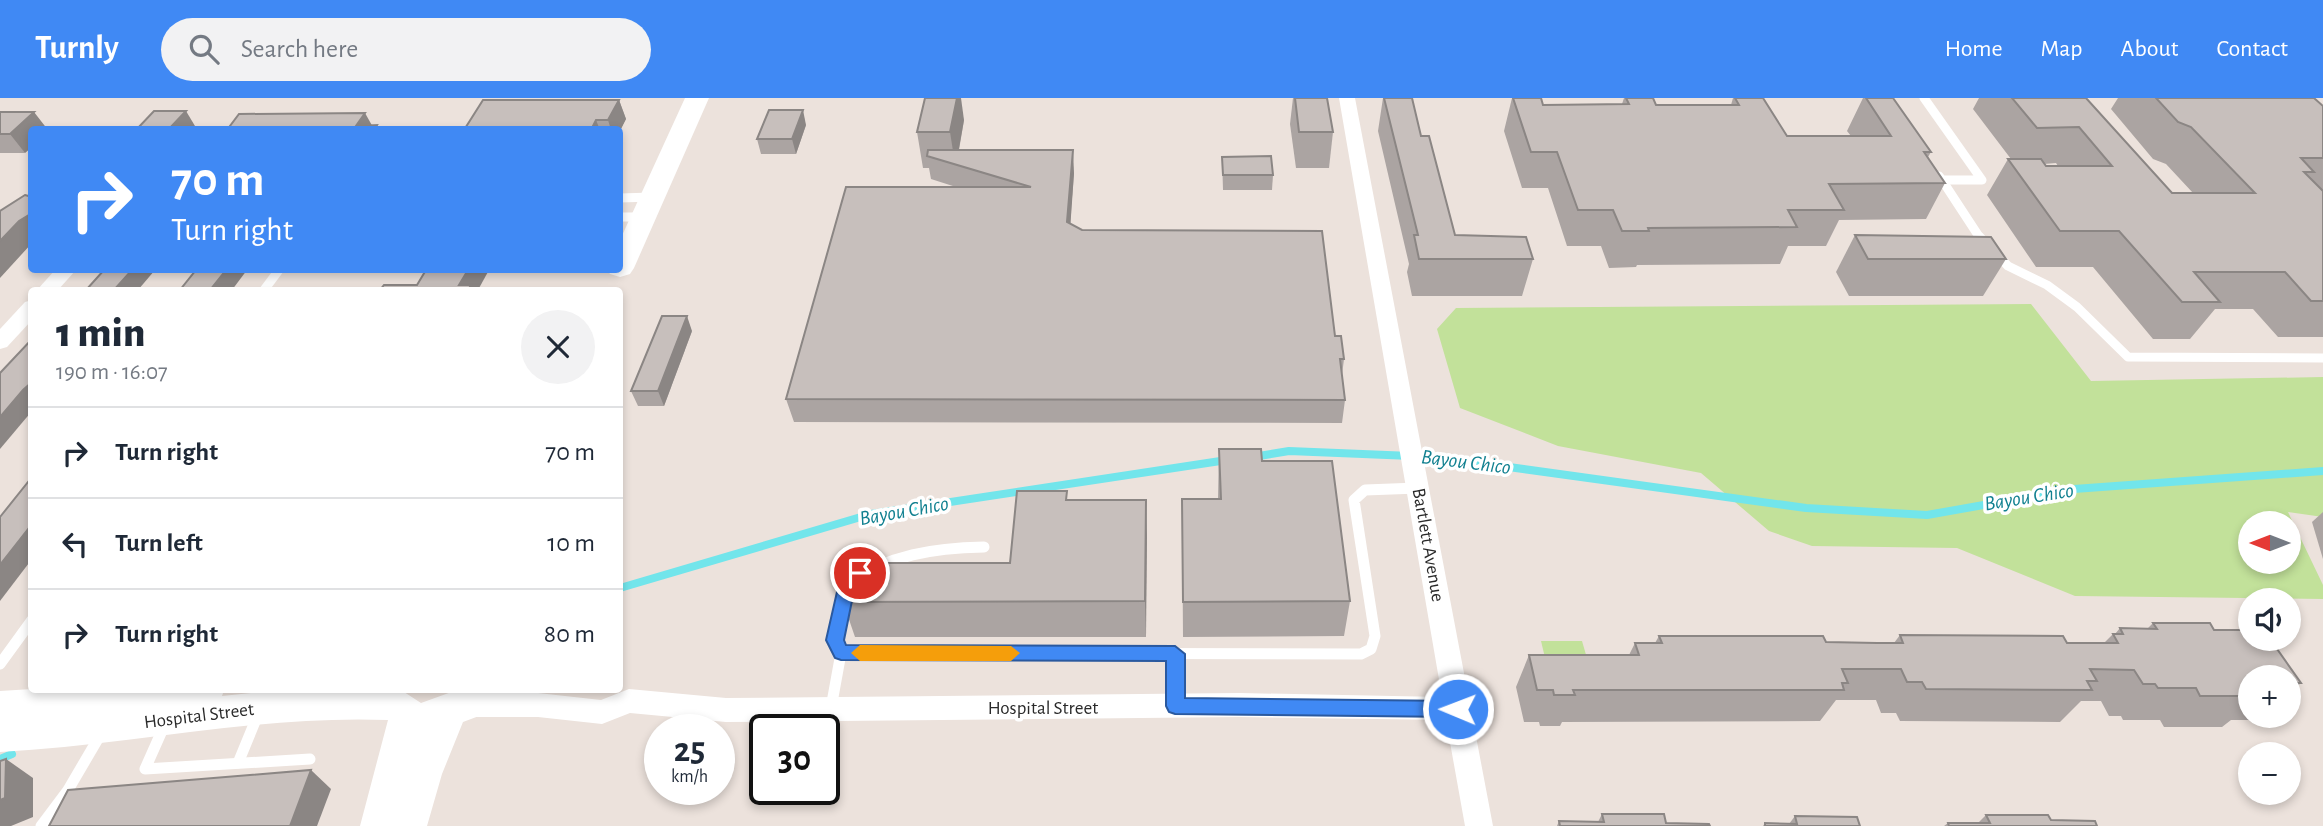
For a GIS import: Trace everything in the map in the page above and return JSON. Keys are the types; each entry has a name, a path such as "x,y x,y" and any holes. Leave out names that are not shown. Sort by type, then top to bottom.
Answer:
{"main road":[{"path":"623,257 638,211 697,98"},
{"name":"Hospital Street","path":"0,735 184,701 260,709 345,700 400,703 433,717 464,702"},
{"path":"407,826 423,774 464,702"},
{"path":"380,826 400,703"},
{"name":"Hospital Street","path":"0,707 113,714"}],"street":[{"name":"Bartlett Avenue","path":"1347,98 1479,826"},
{"path":"50,287 63,273"},
{"path":"0,342 28,311"},
{"name":"Hospital Street","path":"464,702 538,705 602,712 621,695 726,710 1175,706 1458,709"}],"lane":[{"path":"1924,98 1982,180 1942,180"},
{"path":"1934,169 1979,236 2008,267 2057,292 2127,357 2323,358"},
{"path":"623,200 638,211"},
{"path":"841,653 1361,654 1371,649 1375,636 1354,500 1365,490 1417,486"},
{"path":"831,708 841,653 835,640 847,583 873,564 931,548 984,547"},
{"path":"0,664 28,626"},
{"path":"1175,654 1175,706"},
{"path":"184,701 145,769 310,759"},
{"path":"238,763 260,709"},
{"path":"41,826 68,790 113,714"}],"green space":[{"path":"2031,304 2091,381 2323,377 2323,517 2301,514 2301,511 2238,511 2238,574 2301,574 2301,539 2323,585 2323,599 2301,599 2301,588 2238,588 2238,598 2075,596 1957,548 1812,546 1769,531 1701,473 1558,446 1460,408 1437,329 1456,308"},
{"path":"1541,641 1582,641 1589,665 1547,666"}],"building":[{"path":"925,98 957,98 950,132 917,132"},
{"path":"1295,98 1327,98 1333,132 1299,132"},
{"path":"1384,98 1412,98 1421,136 1429,136 1455,235 1526,237 1533,259 1419,259 1414,235 1418,235"},
{"path":"1513,98 1541,98 1543,105 1629,104 1626,98 1653,98 1656,105 1739,105 1735,98 1763,98 1787,136 1891,136 1866,98 1893,98 1931,152 1924,152 1945,183 1829,184 1844,210 1788,210 1797,227 1648,228 1649,231 1622,231 1613,210 1578,210 1557,152 1531,152"},
{"path":"2012,98 2086,98 2172,193 2255,193 2191,127 2178,122 2156,98 2314,98 2323,106 2323,158 2301,158 2314,172 2304,172 2323,191 2323,301 2311,301 2285,272 2194,272 2220,302 2182,302 2119,231 2060,231 2008,159 2041,159 2046,166 2112,166 2079,127 2037,128"},
{"path":"483,100 619,100 608,120 596,120 593,126 467,126"},
{"path":"769,110 803,110 792,139 757,139"},
{"path":"154,111 186,111 172,126 140,126"},
{"path":"0,112 34,112 10,134 0,134"},
{"path":"365,113 356,126 230,126 239,114"},
{"path":"928,150 1073,150 1067,222 1082,230 1322,231 1335,336 1341,336 1344,359 1340,359 1345,400 786,399 846,187 1031,187 927,156"},
{"path":"1271,156 1273,175 1223,175 1222,157"},
{"path":"25,195 28,196 28,215 0,241 0,211"},
{"path":"1855,235 1991,237 2006,259 1868,259"},
{"path":"101,273 129,273 117,287 89,287"},
{"path":"194,273 224,273 212,287 182,287"},
{"path":"424,273 466,273 459,285 471,285 382,287 417,285"},
{"path":"662,316 687,316 658,391 631,391"},
{"path":"28,343 28,386 0,417 0,373"},
{"path":"1219,449 1261,449 1262,461 1332,461 1350,601 1183,602 1182,499 1221,499"},
{"path":"28,482 28,529 0,565 0,517"},
{"path":"1017,491 1067,491 1066,500 1146,500 1145,601 843,602 851,563 1010,563"},
{"path":"2153,623 2210,623 2214,630 2238,630 2238,651 2278,651 2288,665 2238,665 2238,696 2200,696 2196,688 2158,688 2155,684 2143,684 2134,670 2090,669 2097,681 2087,681 2092,690 1926,689 1922,682 1907,682 1901,669 1842,669 1848,683 1842,683 1844,690 1573,690 1575,695 1554,695 1553,690 1537,690 1529,655 1639,655 1635,643 1662,643 1659,636 1823,636 1826,642 1903,643 1900,635 2063,636 2067,643 2118,643 2113,634 2123,634 2120,628 2157,629"},
{"path":"6,759 5,798 0,800 0,761"},
{"path":"311,770 290,826 49,826 68,790"},
{"path":"1602,814 1664,814 1666,823 1710,826 1560,826 1559,821 1604,822"},
{"path":"1986,815 2048,815 2051,820 2095,821 2097,826 1949,826 1948,823 1990,823"},
{"path":"1795,816 1857,817 1860,826 1765,826 1765,823 1797,824"}],"waterway":[{"name":"Bayou Chico","path":"1253,457 1289,451 1436,457 1806,508 1927,515 2074,489 2323,471"},
{"name":"Bayou Chico","path":"623,587 871,514 1227,460"},
{"name":"Bayou Chico","path":"0,759 12,754"}],"slow traffic":[{"path":"860,653 1011,653"}],"route":[{"path":"860,573 847,583 835,640 841,653 1175,654 1175,706 1458,709"}]}
